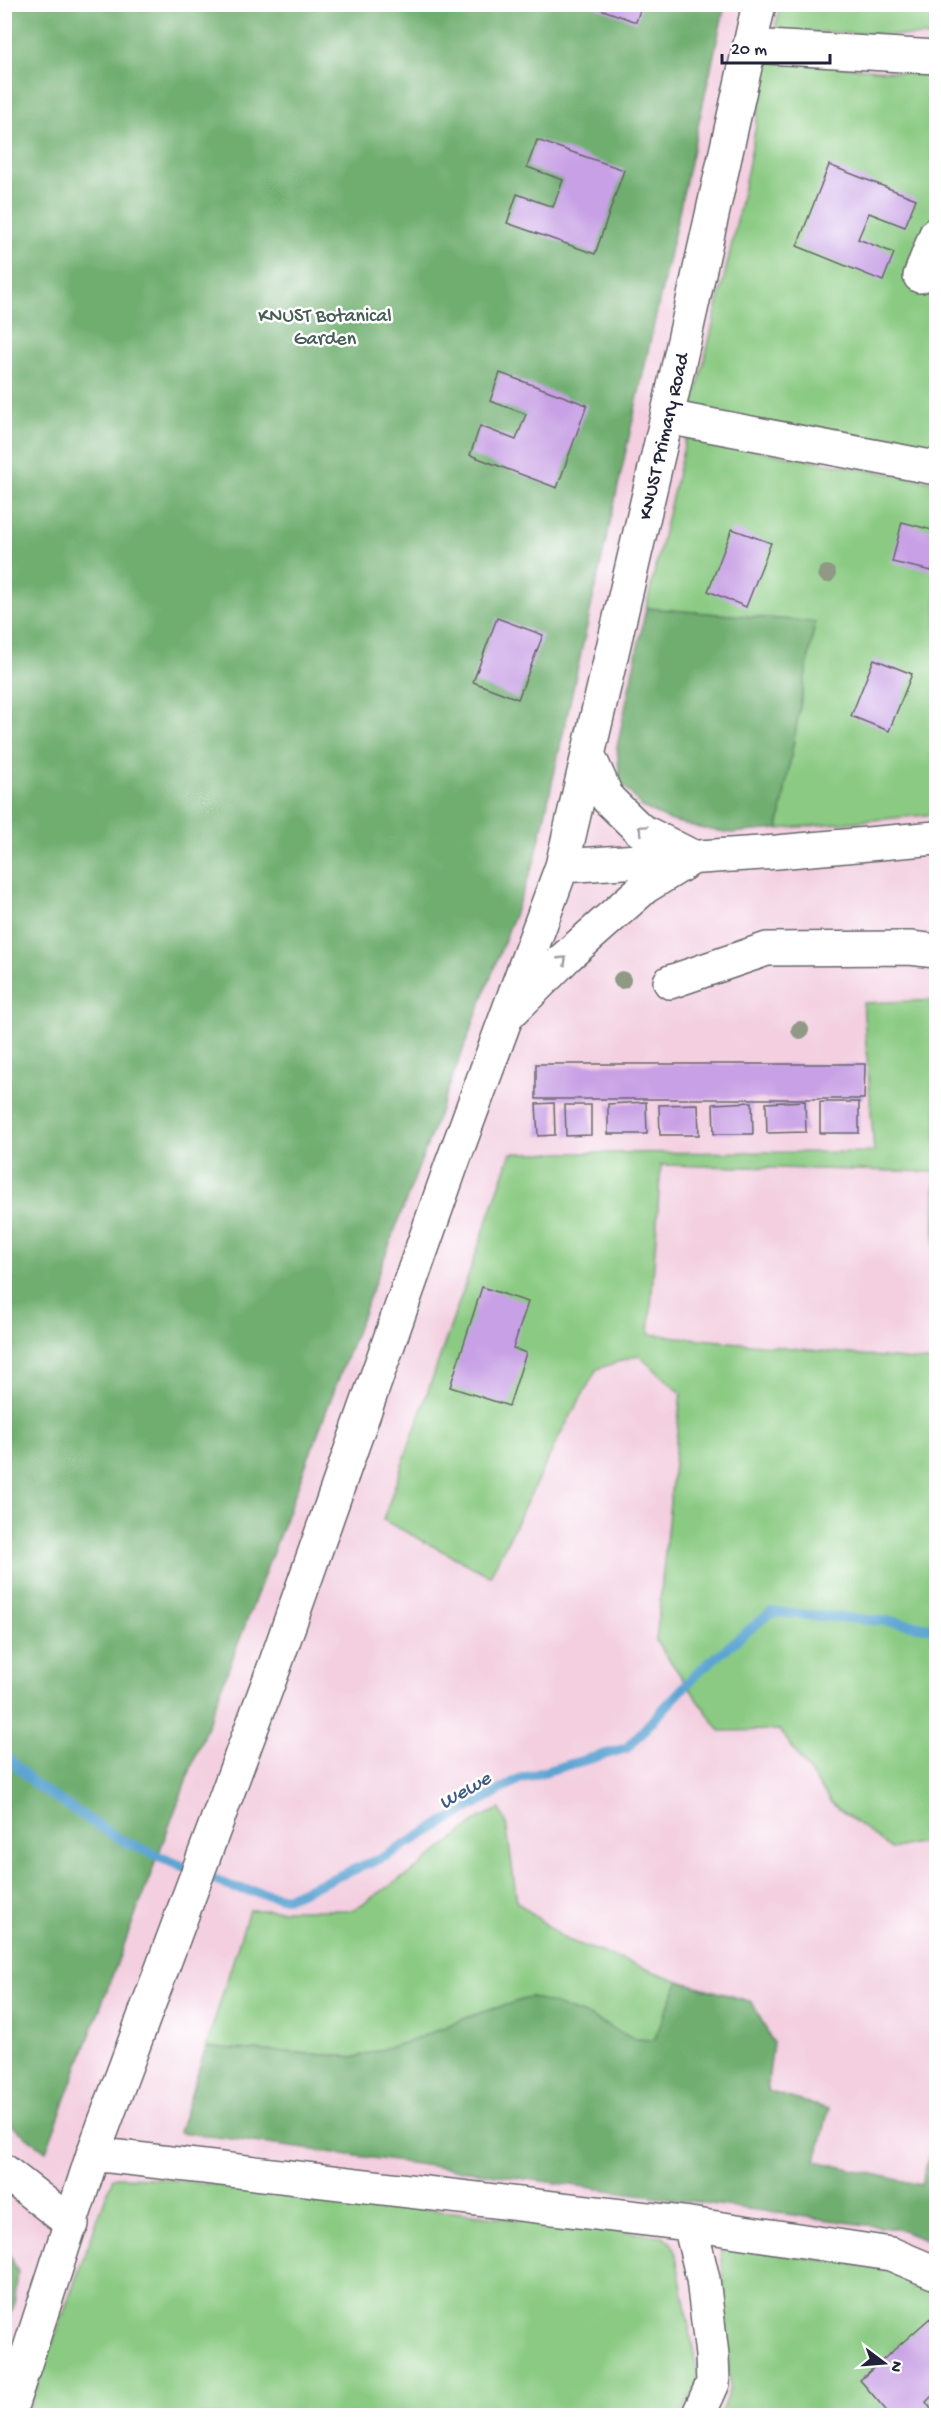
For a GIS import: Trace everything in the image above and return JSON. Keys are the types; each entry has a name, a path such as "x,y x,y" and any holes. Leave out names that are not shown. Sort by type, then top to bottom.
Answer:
{"street":[{"name":"KNUST Primary Road","path":"8,2415 93,2154 275,1665 450,1169 562,866 667,417 759,4"},
{"path":"751,46 936,57"},
{"path":"920,276 936,234"},
{"path":"667,417 936,468"},
{"path":"588,754 608,798 640,830 693,857"},
{"path":"562,866 936,838"},
{"path":"507,1016 566,957 645,887 693,857"},
{"path":"670,982 767,949 910,948 936,951"},
{"path":"93,2154 690,2224 891,2254 936,2273"},
{"path":"4,2171 72,2224"},
{"path":"690,2224 703,2279 713,2374 713,2383 698,2415"}],"shaded area":[{"path":"5,5 936,5 936,2415 5,2415"}],"green space":[{"name":"KNUST Botanical Garden","path":"4,5 725,5 535,860 46,2151 4,2120"},
{"path":"780,5 936,5 936,37 775,30"},
{"path":"767,59 936,76 936,457 692,410 743,192"},
{"path":"686,438 936,482 936,814 778,829 815,622 646,608"},
{"path":"646,608 815,622 778,829 731,833 669,820 642,807 620,781 617,747"},
{"path":"936,1000 936,1839 891,1849 831,1803 780,1730 720,1731 656,1641 681,1393 638,1355 597,1369 560,1435 490,1576 383,1520 511,1153 874,1152 863,1003","holes":["661,1165 935,1172 934,1362 649,1334"]},
{"path":"500,1809 506,1822 517,1902 565,1939 679,1981 654,2040 633,2039 591,2017 531,1997 471,2016 414,2040 356,2057 206,2047 249,1910 353,1910 416,1869 481,1817"},
{"path":"679,1981 752,2002 773,2043 767,2091 829,2109 816,2161 921,2185 936,2131 936,2245 903,2230 179,2132 206,2047 356,2057 414,2040 471,2016 531,1997 591,2017 633,2039 654,2040"},
{"path":"113,2177 157,2178 663,2236 672,2244 676,2256 699,2381 681,2415 26,2416"},
{"path":"5,2245 18,2272 14,2306 5,2332"},
{"path":"721,2246 903,2271 936,2284 936,2415 720,2416 730,2387"}],"building":[{"path":"587,4 642,4 636,22"},
{"path":"537,140 624,170 595,254 507,223 517,194 553,207 563,180 527,167"},
{"path":"829,165 916,199 905,227 869,213 858,239 894,253 883,281 797,246"},
{"path":"500,373 587,405 557,488 470,455 480,426 516,440 526,414 490,401"},
{"path":"902,522 936,531 936,552 932,571 892,562"},
{"path":"732,529 771,543 746,607 708,591"},
{"path":"497,618 543,635 518,699 473,682"},
{"path":"874,659 912,674 889,731 851,716"},
{"path":"536,1064 865,1064 864,1099 536,1099"},
{"path":"805,1101 806,1132 767,1133 766,1103"},
{"path":"646,1102 647,1134 608,1134 608,1104"},
{"path":"752,1102 753,1134 714,1134 713,1104"},
{"path":"820,1102 859,1102 859,1133 820,1133"},
{"path":"554,1103 555,1135 538,1136 536,1104"},
{"path":"698,1104 699,1135 660,1135 659,1105"},
{"path":"565,1105 591,1105 591,1135 566,1136"},
{"path":"482,1287 528,1302 513,1348 526,1353 509,1406 450,1387"},
{"path":"930,2318 936,2326 936,2392 926,2402 936,2416 891,2416 860,2380"}],"waterway":[{"name":"Wewe","path":"4,1754 37,1786 119,1839 231,1887 286,1898 384,1857 519,1779 627,1748 700,1670 771,1612 895,1622 936,1629"}]}
